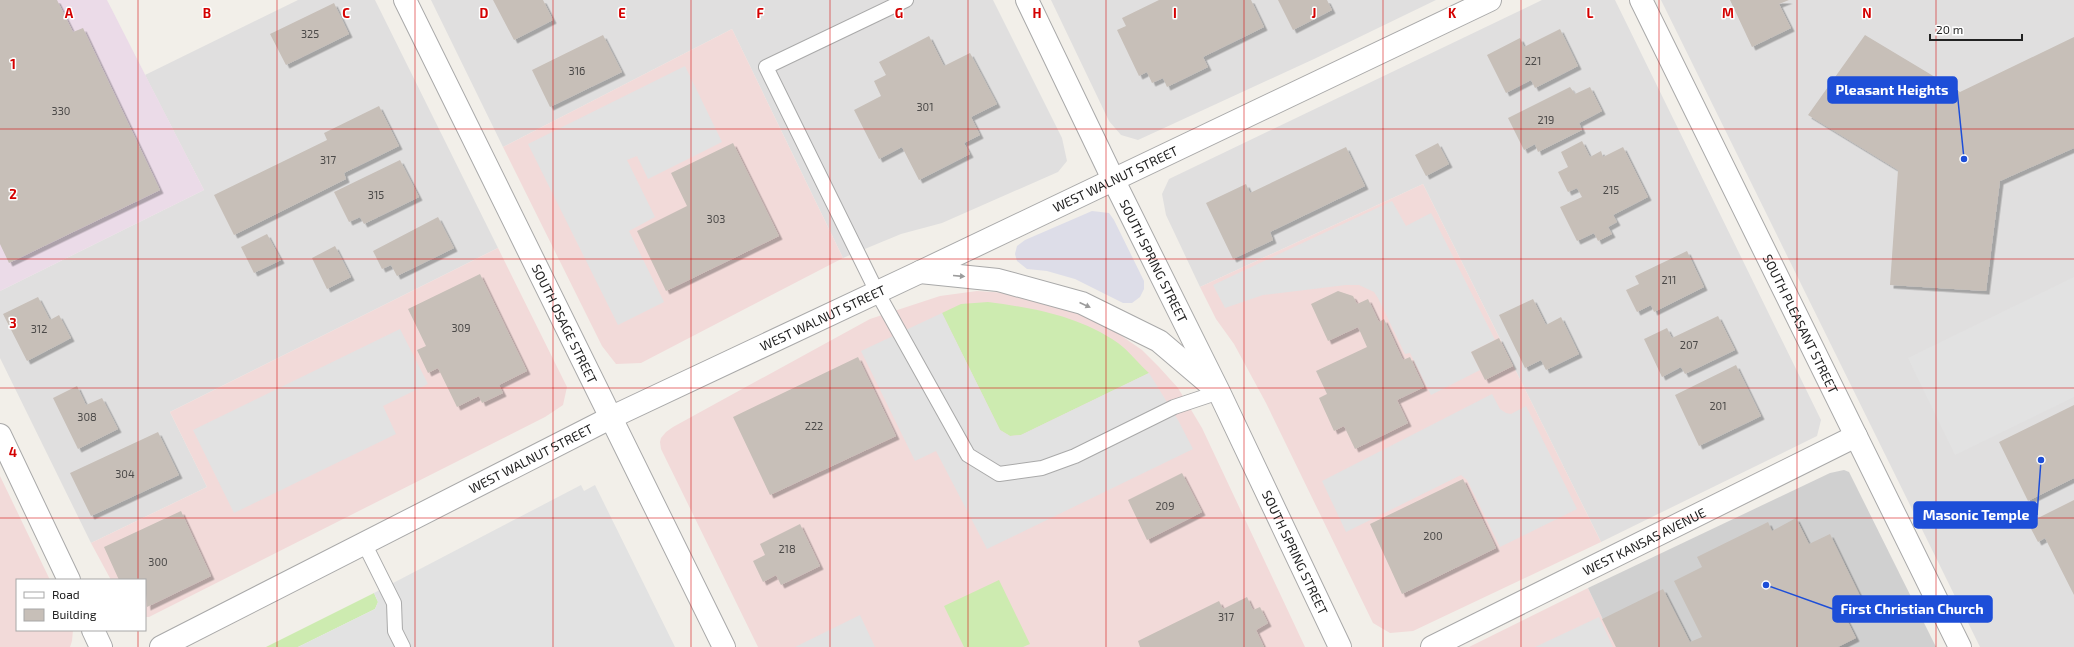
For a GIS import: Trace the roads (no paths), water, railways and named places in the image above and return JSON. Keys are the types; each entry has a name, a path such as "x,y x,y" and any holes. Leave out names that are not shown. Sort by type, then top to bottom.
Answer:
{"street":[{"name":"SOUTH OSAGE STREET","path":"405,0 612,417 724,647"},
{"name":"SOUTH SPRING STREET","path":"1027,0 1113,179 1219,392 1340,647"},
{"name":"WEST WALNUT STREET","path":"160,647 612,417 1490,0"},
{"name":"SOUTH PLEASANT STREET","path":"1641,0 1960,647"},
{"name":"SOUTH SPRING STREET","path":"920,272 998,280 1082,303 1159,341 1219,392"},
{"path":"0,435 69,579"},
{"name":"WEST KANSAS AVENUE","path":"1432,647 1856,436"},
{"path":"93,631 101,647"}],"lane":[{"path":"906,0 766,67 877,292 968,455 999,474 1042,468 1062,461 1174,407 1219,392"},
{"path":"364,543 394,603 396,631 403,647"}],"place":[{"name":"Pleasant Heights","path":"1964,159"},
{"name":"Masonic Temple","path":"2041,460"},
{"name":"First Christian Church","path":"1766,585"}]}
